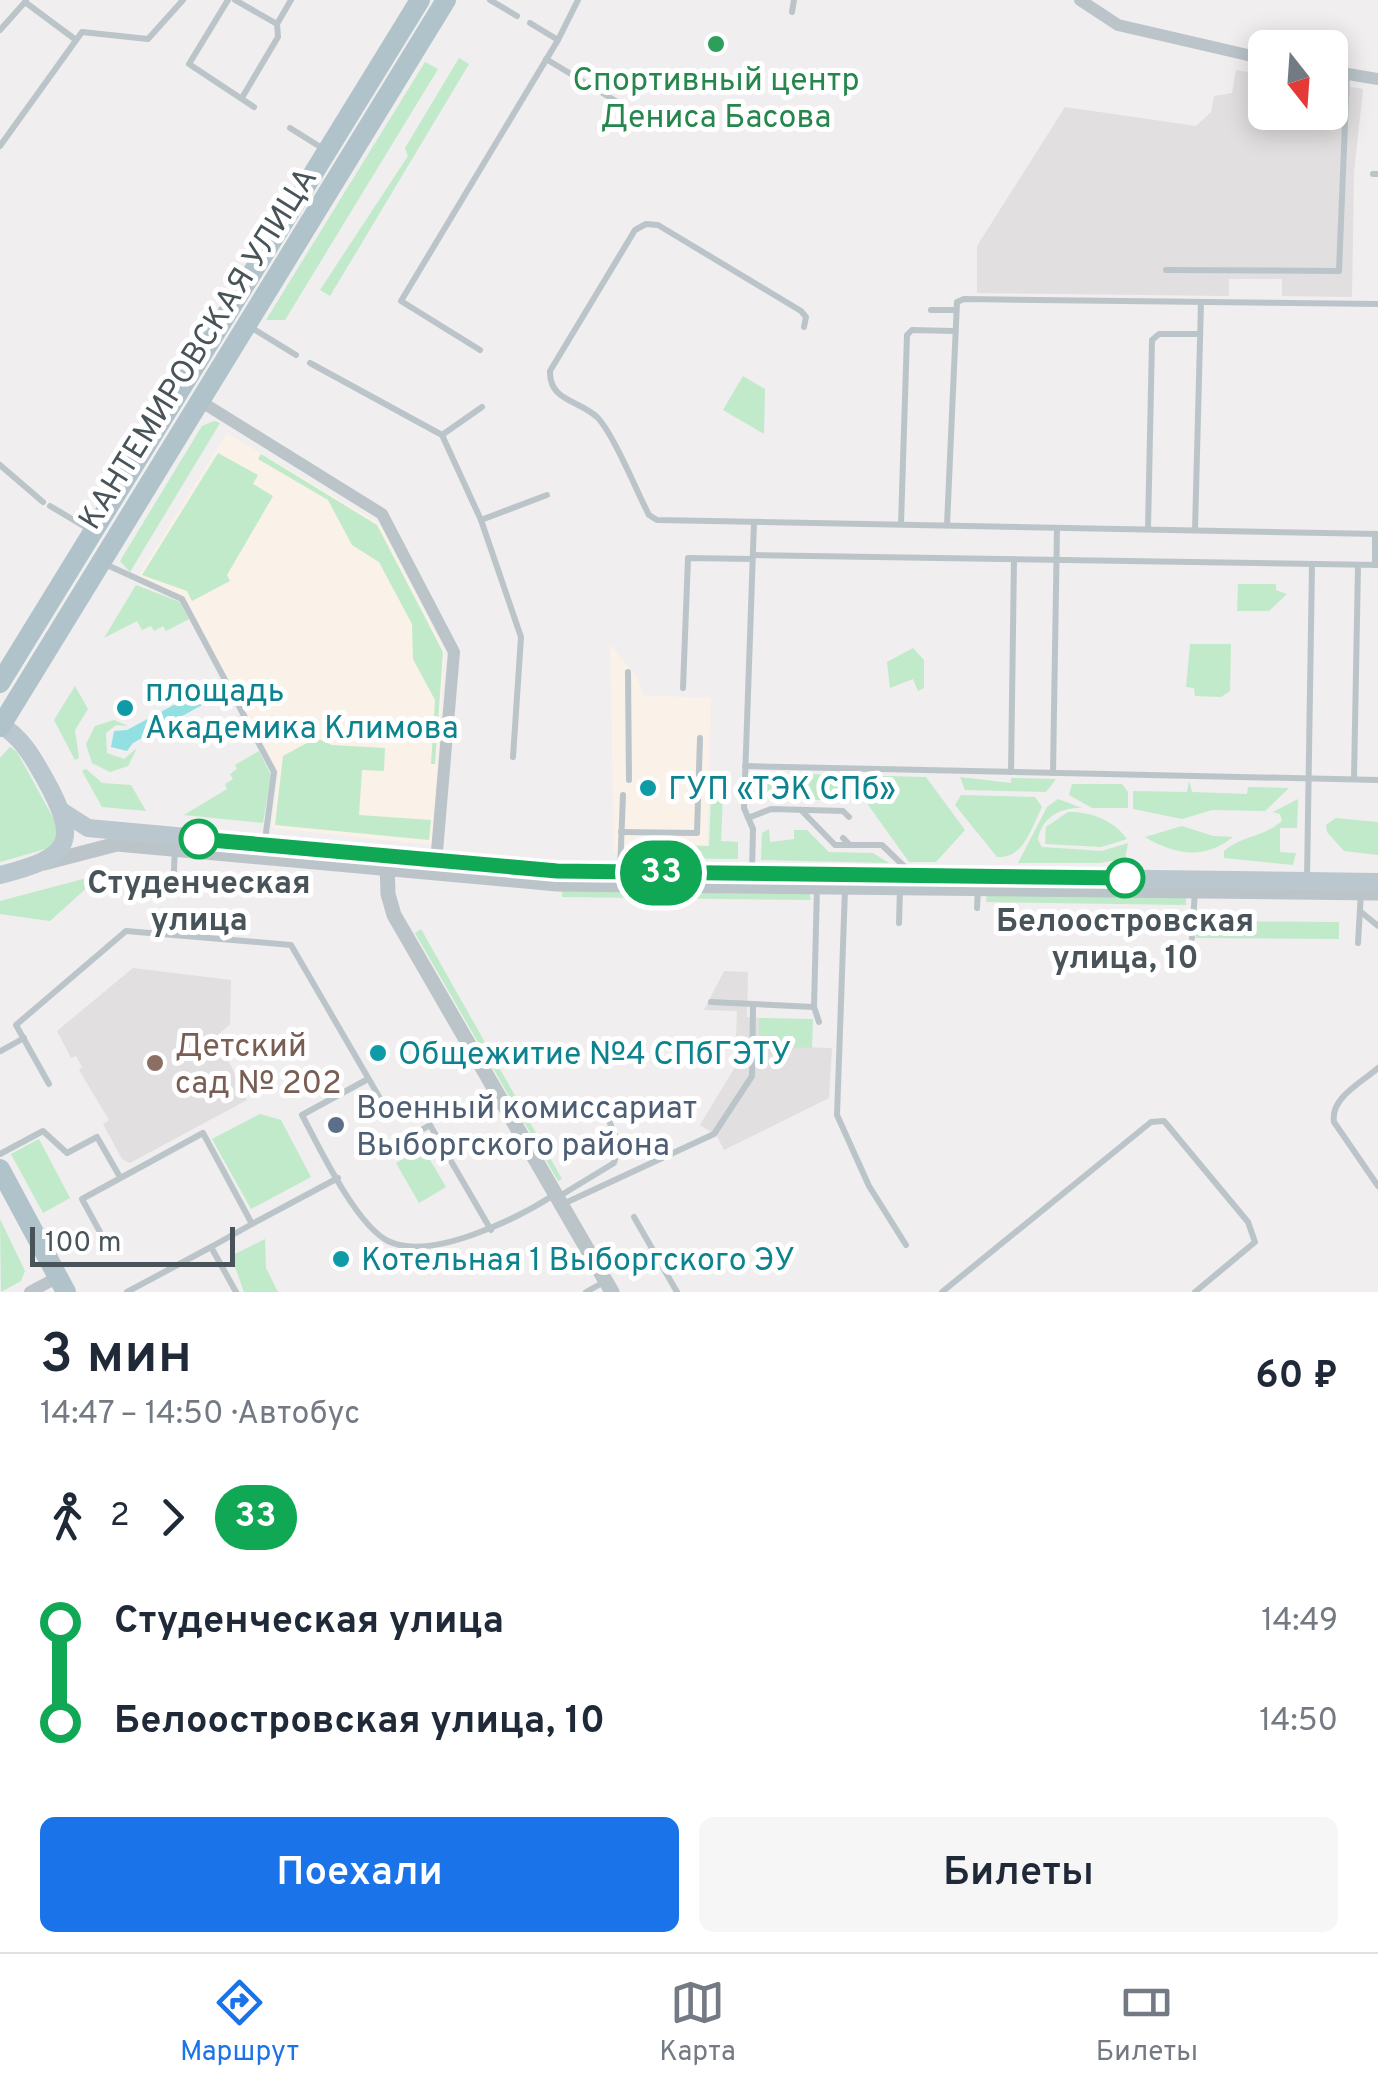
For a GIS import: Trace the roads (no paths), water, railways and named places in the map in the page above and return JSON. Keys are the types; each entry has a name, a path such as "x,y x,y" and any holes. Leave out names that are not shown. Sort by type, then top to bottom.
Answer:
{"main road":[{"name":"КАНТЕМИРОВСКАЯ УЛИЦА","path":"0,683 420,0"},
{"name":"КАНТЕМИРОВСКАЯ УЛИЦА","path":"0,725 446,0"},
{"path":"0,725 26,744 64,812 66,838 40,864 0,875"},
{"path":"64,812 88,828 176,843 387,864 436,863 817,882 1195,885 1306,880 1370,887"},
{"path":"0,1169 58,1285"},
{"path":"0,1186 58,1285"}],"street":[{"path":"1080,0 1118,25 1248,56"},
{"path":"1348,74 1378,79"},
{"path":"200,401 382,514 454,652 436,863"},
{"path":"40,864 117,844 176,843"},
{"path":"609,1286 394,915 387,864 557,884 752,880"},
{"path":"1195,885 1370,887"},
{"path":"30,1292 58,1285"}],"lane":[{"path":"0,146 76,40 88,30 148,40 182,0"},
{"path":"228,0 189,64 254,106"},
{"path":"235,0 277,24"},
{"path":"243,96 278,38 277,24 292,0"},
{"path":"490,0 517,16"},
{"path":"480,350 401,301 558,40 578,0"},
{"path":"792,12 794,0"},
{"path":"0,30 26,1 76,40"},
{"path":"530,23 558,40"},
{"path":"546,60 619,103"},
{"path":"290,128 328,151"},
{"path":"1166,270 1339,271 1344,130"},
{"path":"683,688 688,558 1377,565 1377,534 656,520 649,514 598,418 557,394 550,383 550,371 635,230 646,224 658,225 801,311 806,318 804,327"},
{"path":"931,310 953,310 964,299 1378,304"},
{"path":"1195,530 1201,302"},
{"path":"947,525 953,310"},
{"path":"246,325 296,355"},
{"path":"901,524 907,335 912,330 953,331"},
{"path":"1148,529 1152,340 1159,334 1200,334"},
{"path":"310,363 442,435 482,520 522,636 513,757"},
{"path":"442,435 482,407"},
{"path":"0,466 47,504 93,531"},
{"path":"482,520 548,495"},
{"path":"752,880 753,829 744,808 754,522"},
{"path":"1053,772 1057,528"},
{"path":"1010,772 1014,559"},
{"path":"102,562 182,598 274,772 264,852"},
{"path":"1306,880 1312,564"},
{"path":"1354,779 1358,565"},
{"path":"628,672 629,780"},
{"path":"621,832 697,833 700,738"},
{"path":"745,766 1378,780"},
{"path":"620,873 622,795"},
{"path":"748,818 771,809 843,811 848,816"},
{"path":"800,810 835,845 877,845"},
{"path":"843,838 850,845"},
{"path":"870,838 904,880 900,922"},
{"path":"172,891 176,843"},
{"path":"817,882 814,1007 818,1022"},
{"path":"845,882 837,1115 869,1186 906,1245"},
{"path":"978,883 978,908"},
{"path":"1192,938 1195,885"},
{"path":"1358,943 1360,911 1370,887"},
{"path":"1360,911 1378,926"},
{"path":"170,920 170,934"},
{"path":"49,1084 16,1024 126,930 291,945 384,1107"},
{"path":"711,1002 814,1007"},
{"path":"368,1079 302,1115 374,1231 390,1242 416,1246 491,1230 714,1134 752,1076 753,1006"},
{"path":"1,1051 24,1038"},
{"path":"1378,1068 1332,1112 1334,1122 1378,1186"},
{"path":"558,1199 614,1163 618,1144 606,1114"},
{"path":"942,1292 1151,1122 1164,1121 1248,1222 1255,1242 1197,1291"},
{"path":"399,1143 430,1125 491,1230"},
{"path":"0,1154 43,1132 67,1153 98,1137 120,1177"},
{"path":"100,1232 82,1199 203,1133 252,1224"},
{"path":"127,1292 338,1178"},
{"path":"634,1217 676,1292"},
{"path":"211,1248 236,1292"},
{"path":"586,1292 609,1286"}],"water":[{"path":"198,692 204,704 133,743 127,751 111,747 114,731 127,730"}],"place":[{"name":"Спортивный центр Дениса Басова","path":"716,44"},
{"name":"площадь Академика Климова","path":"125,708"},
{"name":"ГУП «ТЭК СПб»","path":"648,788"},
{"name":"Студенческая улица","path":"199,839"},
{"name":"Белоостровская улица, 10","path":"1125,878"},
{"name":"Общежитие №4 СПбГЭТУ","path":"378,1053"},
{"name":"Детский сад № 202","path":"155,1063"},
{"name":"Военный комиссариат Выборгского района","path":"336,1125"},
{"name":"Котельная 1 Выборгского ЭУ","path":"341,1259"}]}
